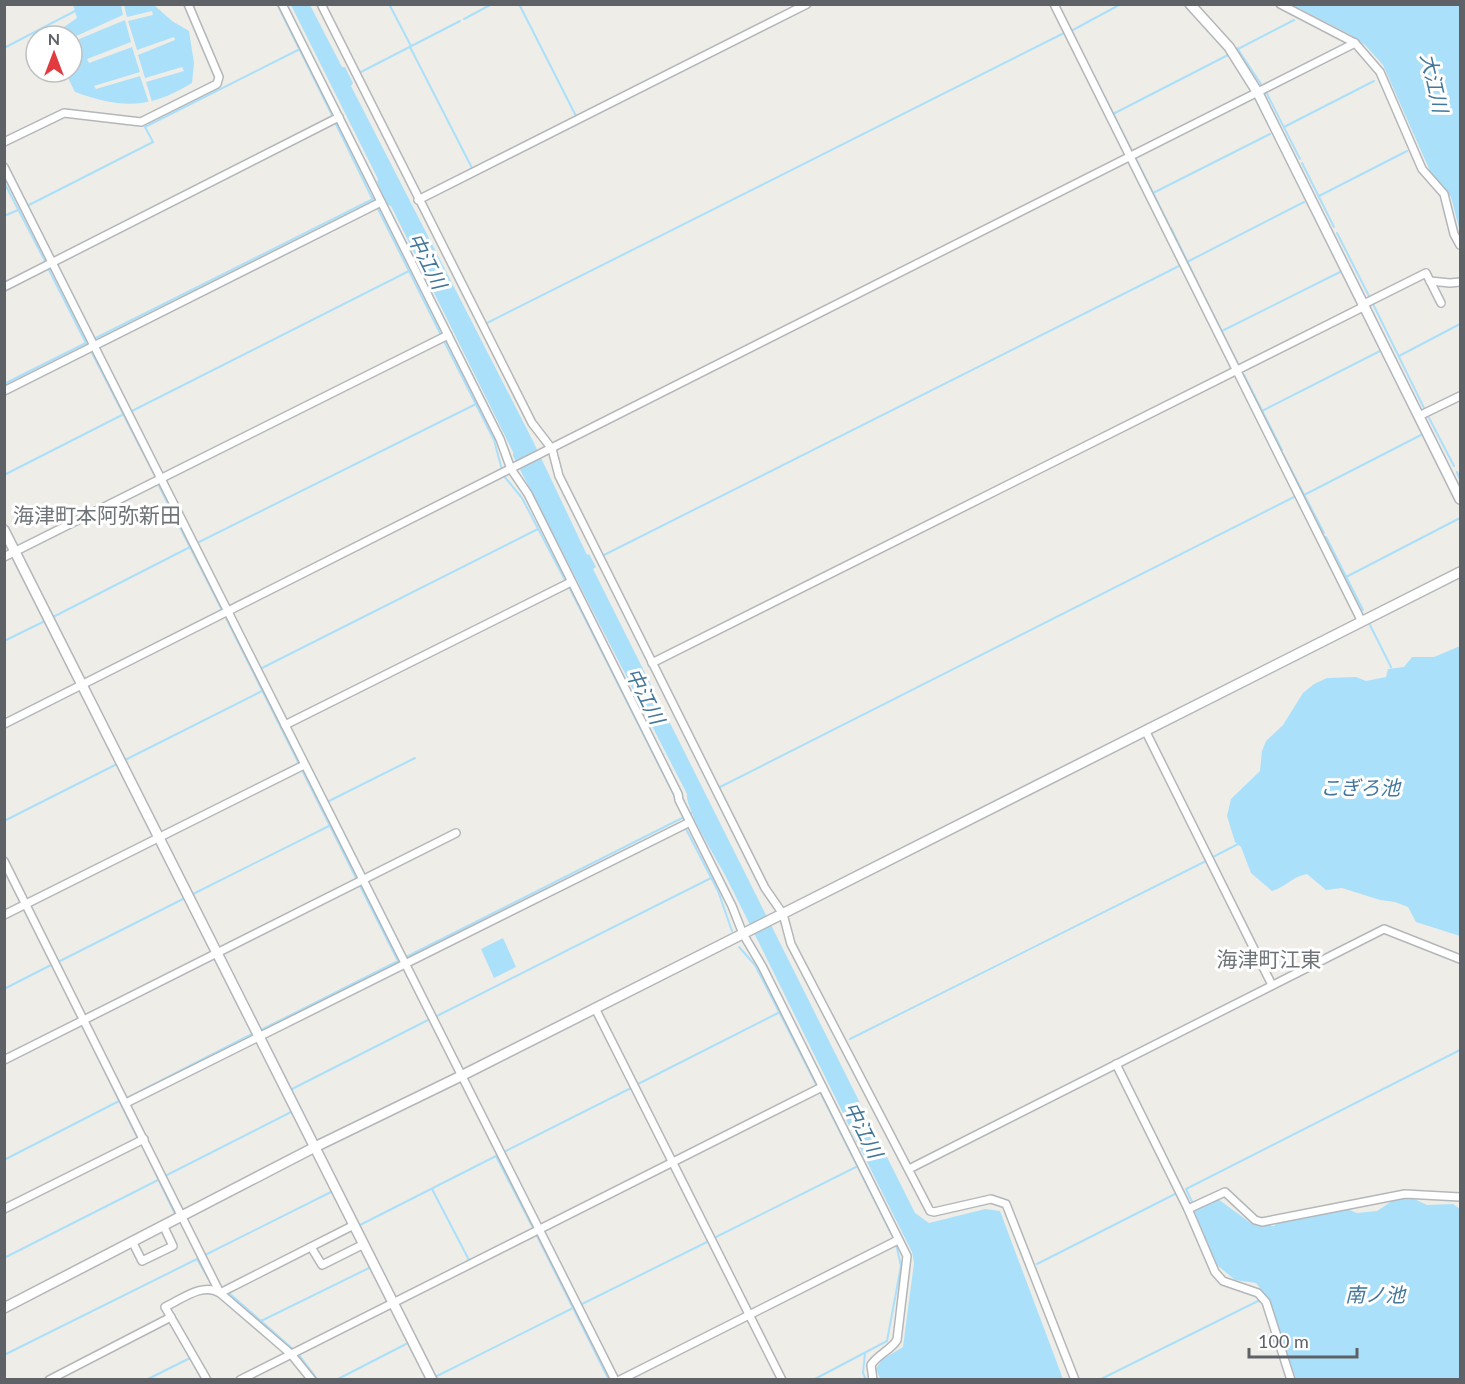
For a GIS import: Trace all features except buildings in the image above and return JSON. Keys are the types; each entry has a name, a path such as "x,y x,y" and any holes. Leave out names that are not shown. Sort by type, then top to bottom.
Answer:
{"street":[{"path":"4,142 64,113 141,122 217,84 219,77 188,4"},
{"path":"282,4 678,794 684,811 908,1262 897,1340 893,1347 876,1356 871,1365 873,1380"},
{"path":"321,4 532,423 552,449 559,476 780,915 791,944 930,1211 991,1199 1006,1204 1075,1380"},
{"path":"418,200 807,4"},
{"path":"1054,4 1362,622"},
{"path":"1190,4 1229,47 1258,93 1362,306 1461,500"},
{"path":"1280,4 1354,43 1380,72 1422,169 1444,194 1454,234 1461,245"},
{"path":"4,724 1354,43"},
{"path":"4,287 339,117"},
{"path":"4,167 615,1380"},
{"path":"4,391 91,343 379,199"},
{"path":"652,663 1238,371 1426,273 1441,303"},
{"path":"1430,281 1450,284 1461,282"},
{"path":"4,556 448,335"},
{"path":"1419,416 1461,396"},
{"path":"4,530 432,1379"},
{"path":"4,1308 315,1147 461,1076 1461,572"},
{"path":"285,725 571,582"},
{"path":"1146,732 1272,985"},
{"path":"4,915 304,765"},
{"path":"126,1102 689,821"},
{"path":"4,1060 456,833"},
{"path":"4,861 220,1293"},
{"path":"909,1169 1384,929 1461,959"},
{"path":"595,1008 782,1380"},
{"path":"1116,1064 1191,1207 1215,1272 1223,1281 1258,1293 1266,1302 1291,1380"},
{"path":"240,1380 822,1087"},
{"path":"4,1209 144,1139"},
{"path":"1191,1207 1225,1192 1255,1220 1262,1222 1405,1194 1461,1197"},
{"path":"132,1241 142,1261 173,1246 163,1225"},
{"path":"220,1293 354,1225"},
{"path":"620,1380 898,1240"},
{"path":"312,1246 322,1265 364,1244"},
{"path":"207,1380 165,1307 204,1288 212,1288 220,1293 291,1354 312,1380"},
{"path":"50,1380 171,1317"}],"water":[{"path":"73,5 154,5 172,21 189,31 194,63 192,83 162,98 135,104 92,98 75,92 71,84 84,84 84,24 68,24 77,18"},
{"name":"中江川","path":"291,5 310,5 342,67 345,67 353,83 351,86 534,443 587,555 589,554 596,567 593,569 915,1213 929,1223 985,1209 1000,1211 1063,1379 880,1379 876,1368 883,1359 903,1347 914,1263 912,1252 725,875 696,822 687,794 513,456"},
{"name":"大江川","path":"1293,5 1460,5 1460,232 1451,197 1430,171 1383,65 1366,46 1351,35"},
{"name":"こぎろ池","path":"1460,646 1460,936 1416,922 1408,907 1395,902 1380,900 1342,888 1326,890 1307,874 1272,891 1251,873 1241,847 1235,842 1227,816 1231,799 1260,771 1262,751 1266,741 1283,725 1303,693 1314,684 1327,678 1356,677 1366,681 1386,677 1388,669 1404,667 1412,657 1434,657"},
{"path":"503,938 516,967 494,978 481,949"},
{"name":"南ノ池","path":"1218,1199 1252,1224 1274,1226 1278,1222 1345,1208 1357,1213 1377,1211 1395,1199 1414,1199 1427,1205 1453,1204 1460,1209 1460,1379 1296,1379 1270,1301 1256,1283 1235,1280 1217,1265 1194,1211"}],"pier":[{"path":"121,5 124,5 127,17 152,11 153,15 128,21 137,50 174,37 175,40 138,55 145,78 182,67 184,71 146,82 152,102 149,103 140,76 96,89 94,86 140,72 132,47 89,63 87,59 131,42 125,20 84,37 84,33 123,15"}],"waterway":[{"path":"277,4 333,117"},
{"path":"389,4 411,46"},
{"path":"464,19 492,4"},
{"path":"519,4 576,116"},
{"path":"1071,31 1121,4"},
{"path":"4,48 75,11"},
{"path":"1238,49 1294,20"},
{"path":"359,73 460,21"},
{"path":"485,324 1064,33"},
{"path":"410,47 472,168"},
{"path":"1237,48 1261,84"},
{"path":"27,206 153,142 145,127 300,49"},
{"path":"1113,114 1228,55"},
{"path":"1093,74 1133,153"},
{"path":"1284,127 1374,81"},
{"path":"1266,92 1300,159"},
{"path":"335,122 373,200"},
{"path":"1153,193 1270,134"},
{"path":"1319,196 1407,151"},
{"path":"1136,159 1169,225"},
{"path":"1302,163 1334,227"},
{"path":"4,182 46,263"},
{"path":"4,384 377,197"},
{"path":"1187,262 1304,202"},
{"name":"中江川","path":"377,207 441,335"},
{"path":"4,216 18,210"},
{"path":"1171,228 1203,294"},
{"path":"1337,233 1370,298"},
{"path":"602,556 1181,265"},
{"path":"48,268 86,343"},
{"name":"中江川","path":"130,412 409,271"},
{"path":"1222,331 1340,272"},
{"path":"1205,298 1238,364"},
{"path":"1373,304 1425,410"},
{"path":"1399,356 1460,324"},
{"path":"443,339 494,440 502,470"},
{"path":"1262,411 1380,351"},
{"path":"92,353 155,476"},
{"path":"1244,375 1282,450"},
{"path":"197,543 476,404"},
{"path":"4,475 122,415"},
{"path":"1428,416 1454,466"},
{"path":"1304,495 1421,435"},
{"path":"1283,454 1324,533"},
{"path":"1457,472 1460,479"},
{"path":"504,476 522,498 566,582"},
{"path":"158,484 222,610"},
{"path":"718,788 1294,497"},
{"path":"1346,577 1460,518"},
{"path":"260,669 538,529"},
{"path":"1326,537 1363,610"},
{"path":"53,617 192,546"},
{"name":"中江川","path":"569,587 676,799"},
{"path":"225,616 299,764"},
{"path":"4,641 45,621"},
{"path":"1370,625 1391,667"},
{"path":"125,760 262,691"},
{"path":"327,802 415,758"},
{"path":"4,821 117,764"},
{"path":"302,770 357,880"},
{"path":"404,958 694,812"},
{"path":"193,894 329,826"},
{"path":"686,829 718,891 732,931"},
{"path":"1213,857 1238,844"},
{"path":"850,1039 1208,860"},
{"path":"4,870 18,897"},
{"path":"435,1017 711,878"},
{"path":"359,884 398,961"},
{"path":"58,962 185,898"},
{"path":"739,947 755,965 817,1086"},
{"path":"261,1030 400,960"},
{"path":"51,962 79,1019"},
{"path":"4,989 51,965"},
{"path":"636,1085 778,1013"},
{"path":"292,1089 430,1019"},
{"path":"81,1023 138,1139"},
{"path":"127,1098 252,1034"},
{"path":"1194,1206 1186,1189 1460,1050"},
{"path":"502,1153 631,1088"},
{"name":"中江川","path":"820,1092 894,1239"},
{"path":"4,1160 121,1100"},
{"path":"165,1176 291,1112"},
{"path":"142,1145 175,1214"},
{"path":"360,1225 498,1155"},
{"path":"496,1156 533,1228"},
{"path":"714,1238 856,1167"},
{"path":"4,1258 160,1179"},
{"path":"432,1189 469,1260"},
{"path":"205,1255 331,1192"},
{"path":"1037,1264 1177,1193"},
{"path":"536,1234 609,1380"},
{"path":"580,1305 709,1241"},
{"path":"813,1380 887,1341 901,1266 896,1244"},
{"path":"4,1355 197,1259 211,1283"},
{"path":"261,1321 369,1268"},
{"path":"229,1293 294,1350"},
{"path":"1099,1380 1260,1300"},
{"path":"437,1376 573,1308"},
{"path":"336,1380 406,1344"},
{"path":"865,1353 863,1373 866,1380"},
{"path":"299,1355 318,1380"},
{"path":"146,1380 188,1359 191,1359 202,1380"}],"district":[{"name":"海津町本阿弥新田","path":"97,516"},
{"name":"海津町江東","path":"1269,960"}]}
